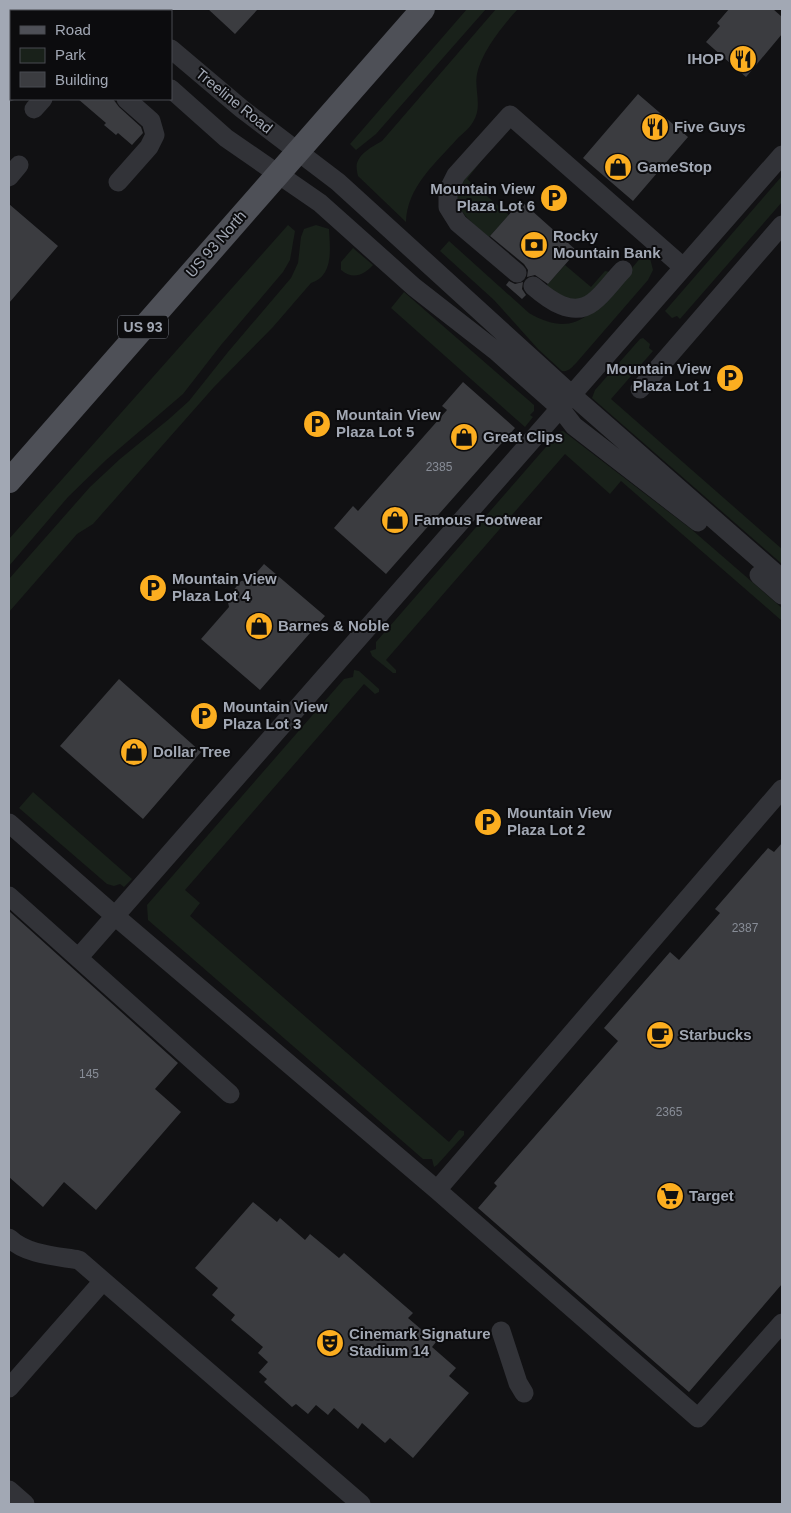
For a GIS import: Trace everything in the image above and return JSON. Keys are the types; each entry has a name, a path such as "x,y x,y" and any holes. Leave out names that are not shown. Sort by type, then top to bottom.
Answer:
{"main road":[{"name":"US 93 North","path":"9,481 423,9"}],"street":[{"name":"Treeline Road","path":"172,50 242,109 338,182 566,402"},
{"name":"Treeline Road","path":"172,90 226,138 320,203 414,287 496,351 566,402"},
{"path":"118,182 149,147 155,135 151,121 127,100"},
{"path":"517,273 458,223 448,207 448,190 456,175 510,115 683,267"},
{"path":"79,957 782,155"},
{"path":"640,389 782,225"},
{"path":"534,286 550,300 566,307 584,308 594,302 622,270"},
{"path":"566,402 782,579"},
{"path":"566,402 574,426 681,507 782,595"},
{"path":"437,1190 782,789"},
{"path":"9,823 115,916 437,1190 698,1418 782,1323"},
{"path":"9,896 230,1094"},
{"path":"9,1238 13,1242 36,1252 79,1260 361,1504"},
{"path":"9,1388 103,1281"},
{"path":"501,1331 518,1383 524,1393"},
{"path":"9,1490 25,1504"}],"green space":[{"path":"467,9 486,9 376,134 356,150 350,144"},
{"path":"496,9 518,9 483,56 476,80 478,104 476,116 470,127 431,167 417,187 411,198 406,222 358,176 357,163 364,153 382,141"},
{"path":"482,160 467,179 509,215 489,237 460,209 456,194 458,186 465,176"},
{"path":"782,176 782,202 680,319 677,316 672,318 665,311"},
{"path":"288,225 295,231 290,260 283,272 221,345 183,394 106,460 68,497 9,566 9,539"},
{"path":"316,225 329,229 330,253 324,274 311,283 273,327 214,387 93,524 77,534 9,612 9,579 90,487 189,401 291,278 298,263 301,237 304,229"},
{"path":"449,241 529,313 542,320 554,323 565,324 584,318 612,292 642,256 650,258 653,270 648,280 577,362 569,370 562,371 538,349 494,300 440,251"},
{"path":"353,248 373,265 362,274 350,275 341,270 341,262"},
{"path":"565,265 591,287 605,271 610,272 586,299 564,300 545,287"},
{"path":"404,292 534,405 534,411 530,415 533,417 525,427 391,308"},
{"path":"643,338 650,344 649,348 653,351 611,399 782,549 782,564 592,398 595,390 640,339"},
{"path":"563,431 691,529 782,608 782,621 621,481 610,494 565,454 386,660 396,670 396,673 393,673 372,656 370,651 376,649 376,642 559,432"},
{"path":"354,670 359,671 379,689 379,692 375,694 364,684 185,890 200,903 190,916 449,1142 459,1130 464,1131 464,1135 434,1167 432,1159 423,1159 148,920 147,905 344,679 353,677"},
{"path":"33,792 132,879 124,887 120,884 114,886 107,884 19,808"}],"building":[{"path":"208,9 258,9 235,34"},
{"name":"IHOP","path":"729,9 773,9 782,17 782,34 746,77 706,42 720,26 717,23"},
{"path":"638,94 688,137 633,201 583,158"},
{"path":"79,100 114,100 141,127 143,133 132,145 118,133 116,135 104,125 106,123"},
{"path":"521,201 577,251 548,284 535,275 527,277 528,270 524,264 490,236"},
{"path":"9,204 58,246 9,303"},
{"path":"509,281 515,284 523,282 522,289 526,295 522,299 506,285"},
{"path":"463,382 515,428 386,574 334,528 353,506 358,511 447,410 442,406"},
{"path":"264,564 325,616 260,690 201,639 229,607 227,598 241,581 250,580"},
{"path":"119,679 201,752 143,819 60,746"},
{"path":"782,843 782,1284 689,1392 478,1208 497,1186 494,1183 618,1041 604,1028 670,952 679,960 720,913 715,909 768,848 774,852"},
{"path":"9,911 178,1063 155,1089 181,1112 96,1210 64,1182 43,1207 9,1177"},
{"path":"253,1202 277,1222 280,1218 305,1240 310,1234 339,1258 344,1253 413,1313 408,1318 436,1342 432,1347 456,1368 449,1376 469,1393 413,1458 390,1438 385,1443 362,1423 358,1429 334,1408 328,1415 316,1405 308,1414 296,1404 292,1407 264,1382 267,1379 259,1372 268,1362 258,1353 263,1347 231,1320 235,1315 212,1295 218,1288 195,1268"}],"place":[{"name":"IHOP","path":"743,59"},
{"name":"Five Guys","path":"655,127"},
{"name":"GameStop","path":"618,167"},
{"name":"Mountain View Plaza Lot 6","path":"554,198"},
{"name":"Rocky Mountain Bank","path":"534,245"},
{"name":"Mountain View Plaza Lot 1","path":"730,378"},
{"name":"Mountain View Plaza Lot 5","path":"317,424"},
{"name":"Great Clips","path":"464,437"},
{"name":"Famous Footwear","path":"395,520"},
{"name":"Mountain View Plaza Lot 4","path":"153,588"},
{"name":"Barnes & Noble","path":"259,626"},
{"name":"Mountain View Plaza Lot 3","path":"204,716"},
{"name":"Dollar Tree","path":"134,752"},
{"name":"Mountain View Plaza Lot 2","path":"488,822"},
{"name":"Starbucks","path":"660,1035"},
{"name":"Target","path":"670,1196"},
{"name":"Cinemark Signature Stadium 14","path":"330,1343"}]}
